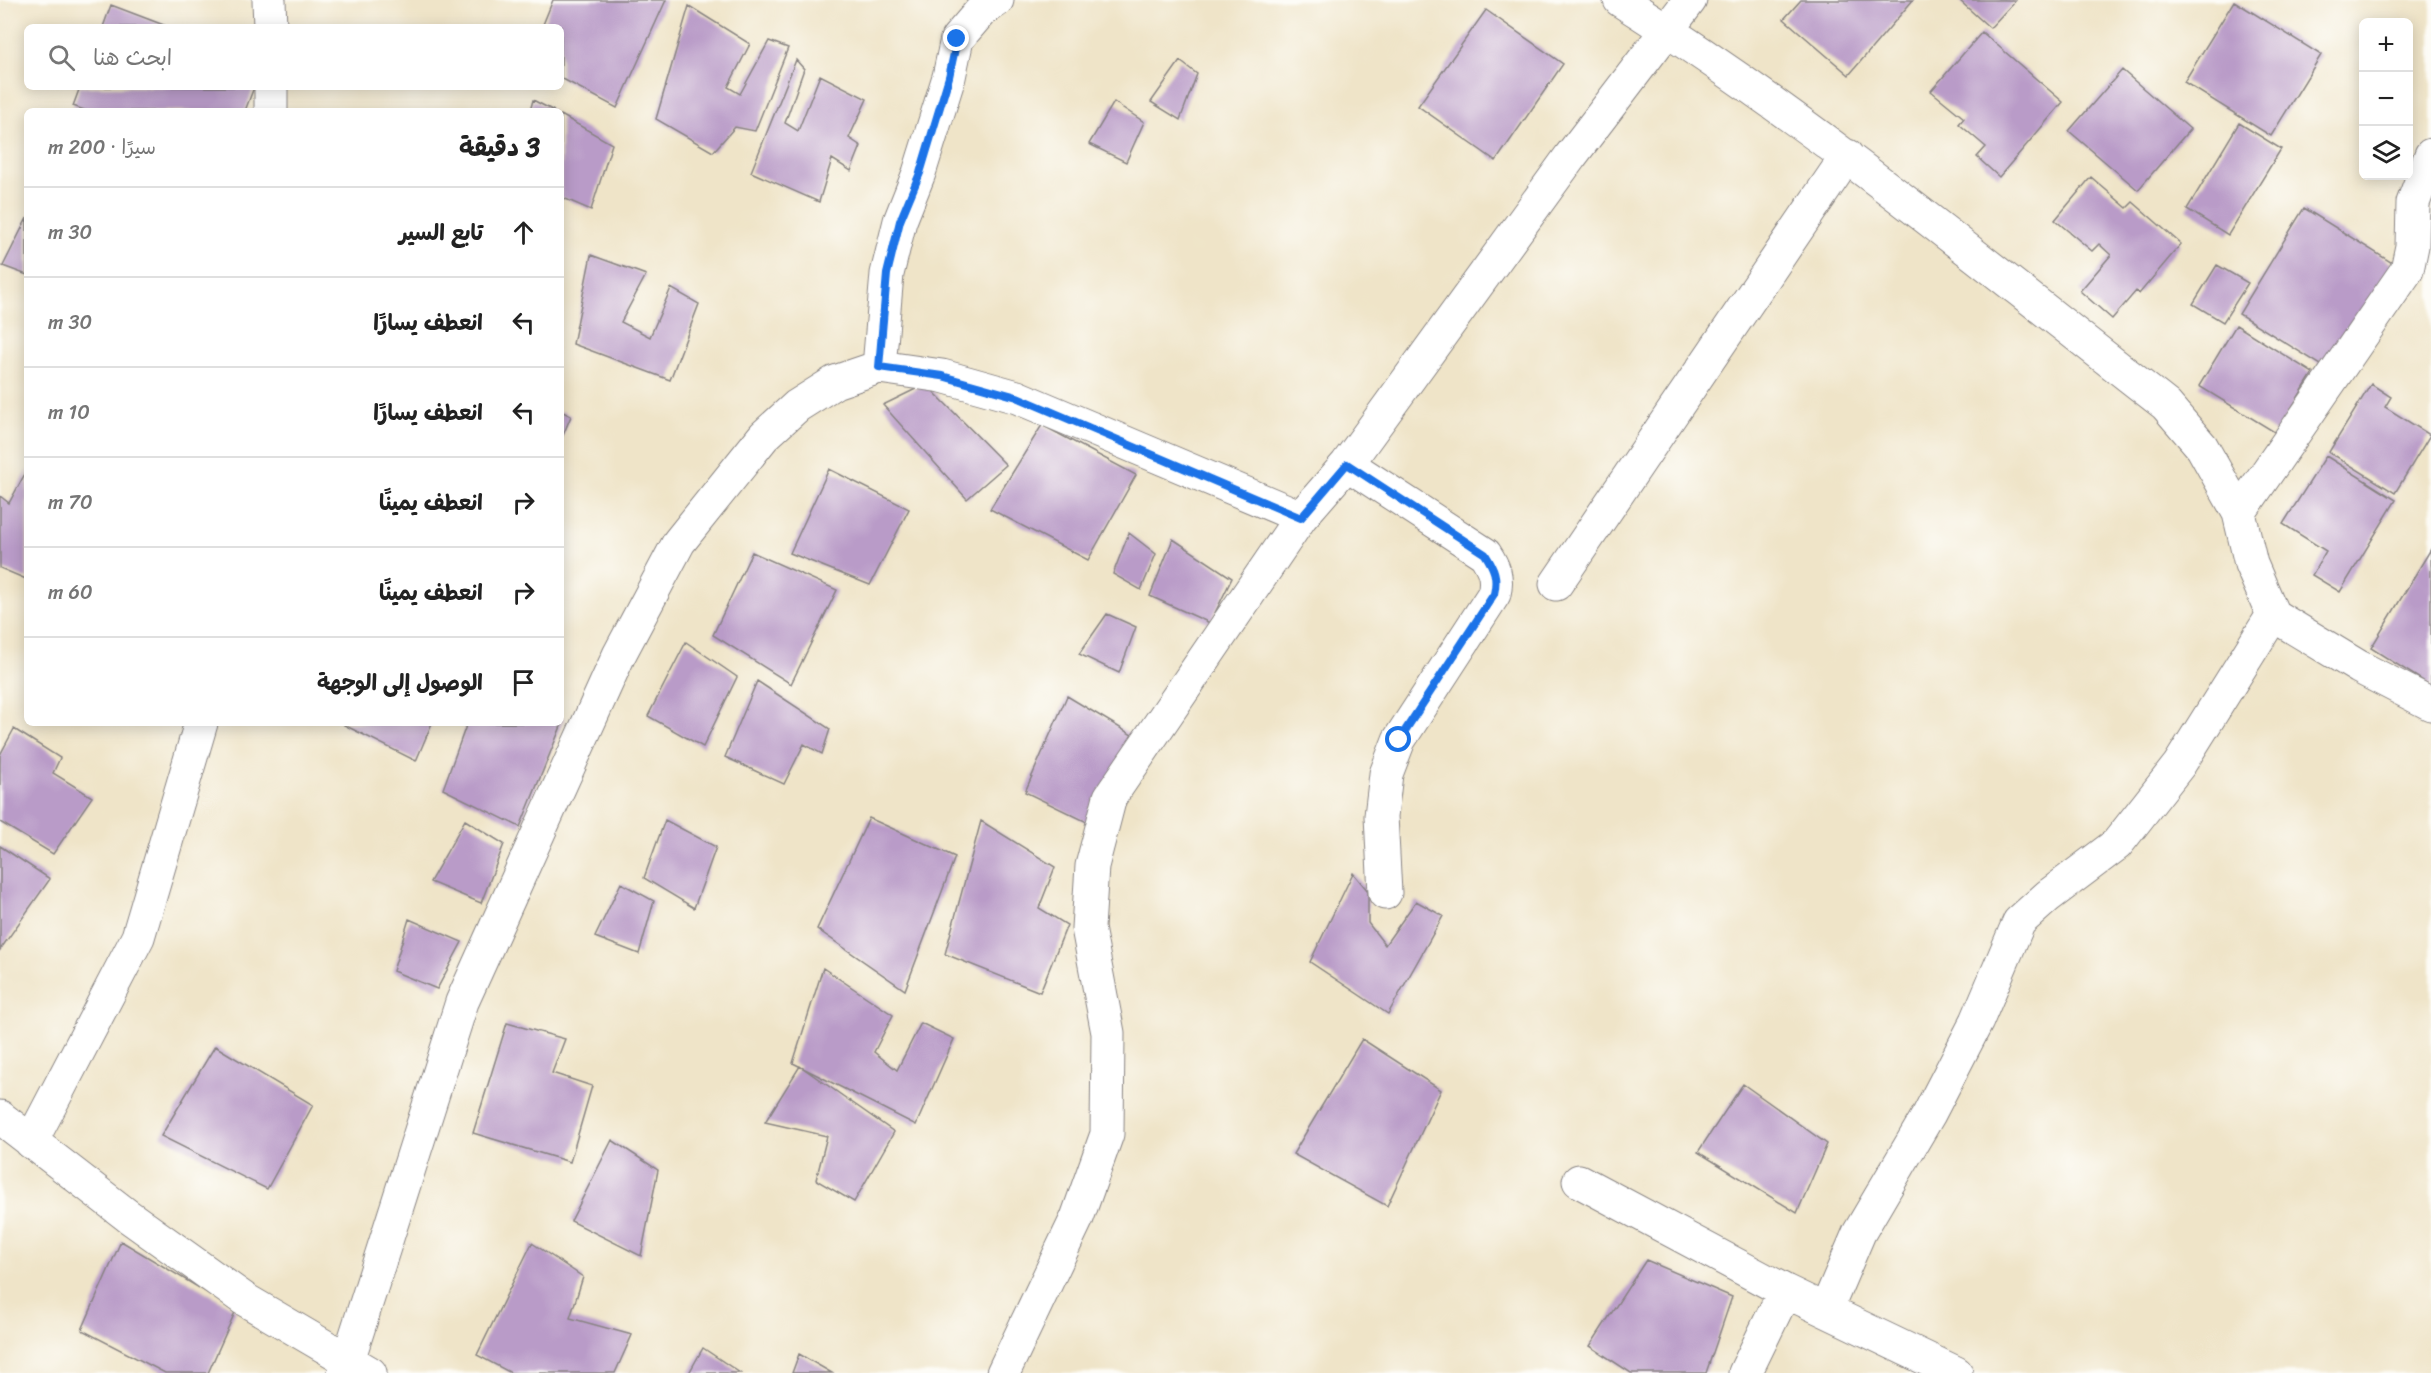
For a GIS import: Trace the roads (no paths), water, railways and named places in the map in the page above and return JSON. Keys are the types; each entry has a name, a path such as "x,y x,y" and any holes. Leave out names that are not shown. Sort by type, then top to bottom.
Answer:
{"street":[{"path":"269,0 270,24"},
{"path":"879,367 887,274 894,242 920,173 949,77 957,39 981,11 997,0"},
{"path":"1620,0 1668,30 1847,156 2166,405 2202,447 2239,513 2251,564 2273,615 2359,667 2431,704"},
{"path":"1003,1373 1077,1218 1107,1134 1108,1033 1088,928 1092,866 1110,797 1301,518 1347,464 1570,156 1690,0"},
{"path":"271,90 271,108"},
{"path":"2239,513 2407,270 2412,246 2413,203 2431,155"},
{"path":"1556,584 1847,156"},
{"path":"0,1117 244,1299 354,1368 462,1002 614,665 678,542 764,436 797,406 835,382 879,367 942,376 1017,397 1301,518"},
{"path":"1347,464 1485,554 1494,568 1497,583 1494,594 1399,740 1386,774 1381,816 1385,893"},
{"path":"1827,1310 1859,1233 1929,1114 1977,1021 2019,922 2056,889 2117,844 2179,765 2273,615"},
{"path":"32,1142 138,937 200,726"},
{"path":"1579,1181 1785,1291 1956,1373"},
{"path":"1745,1373 1785,1291"}]}
